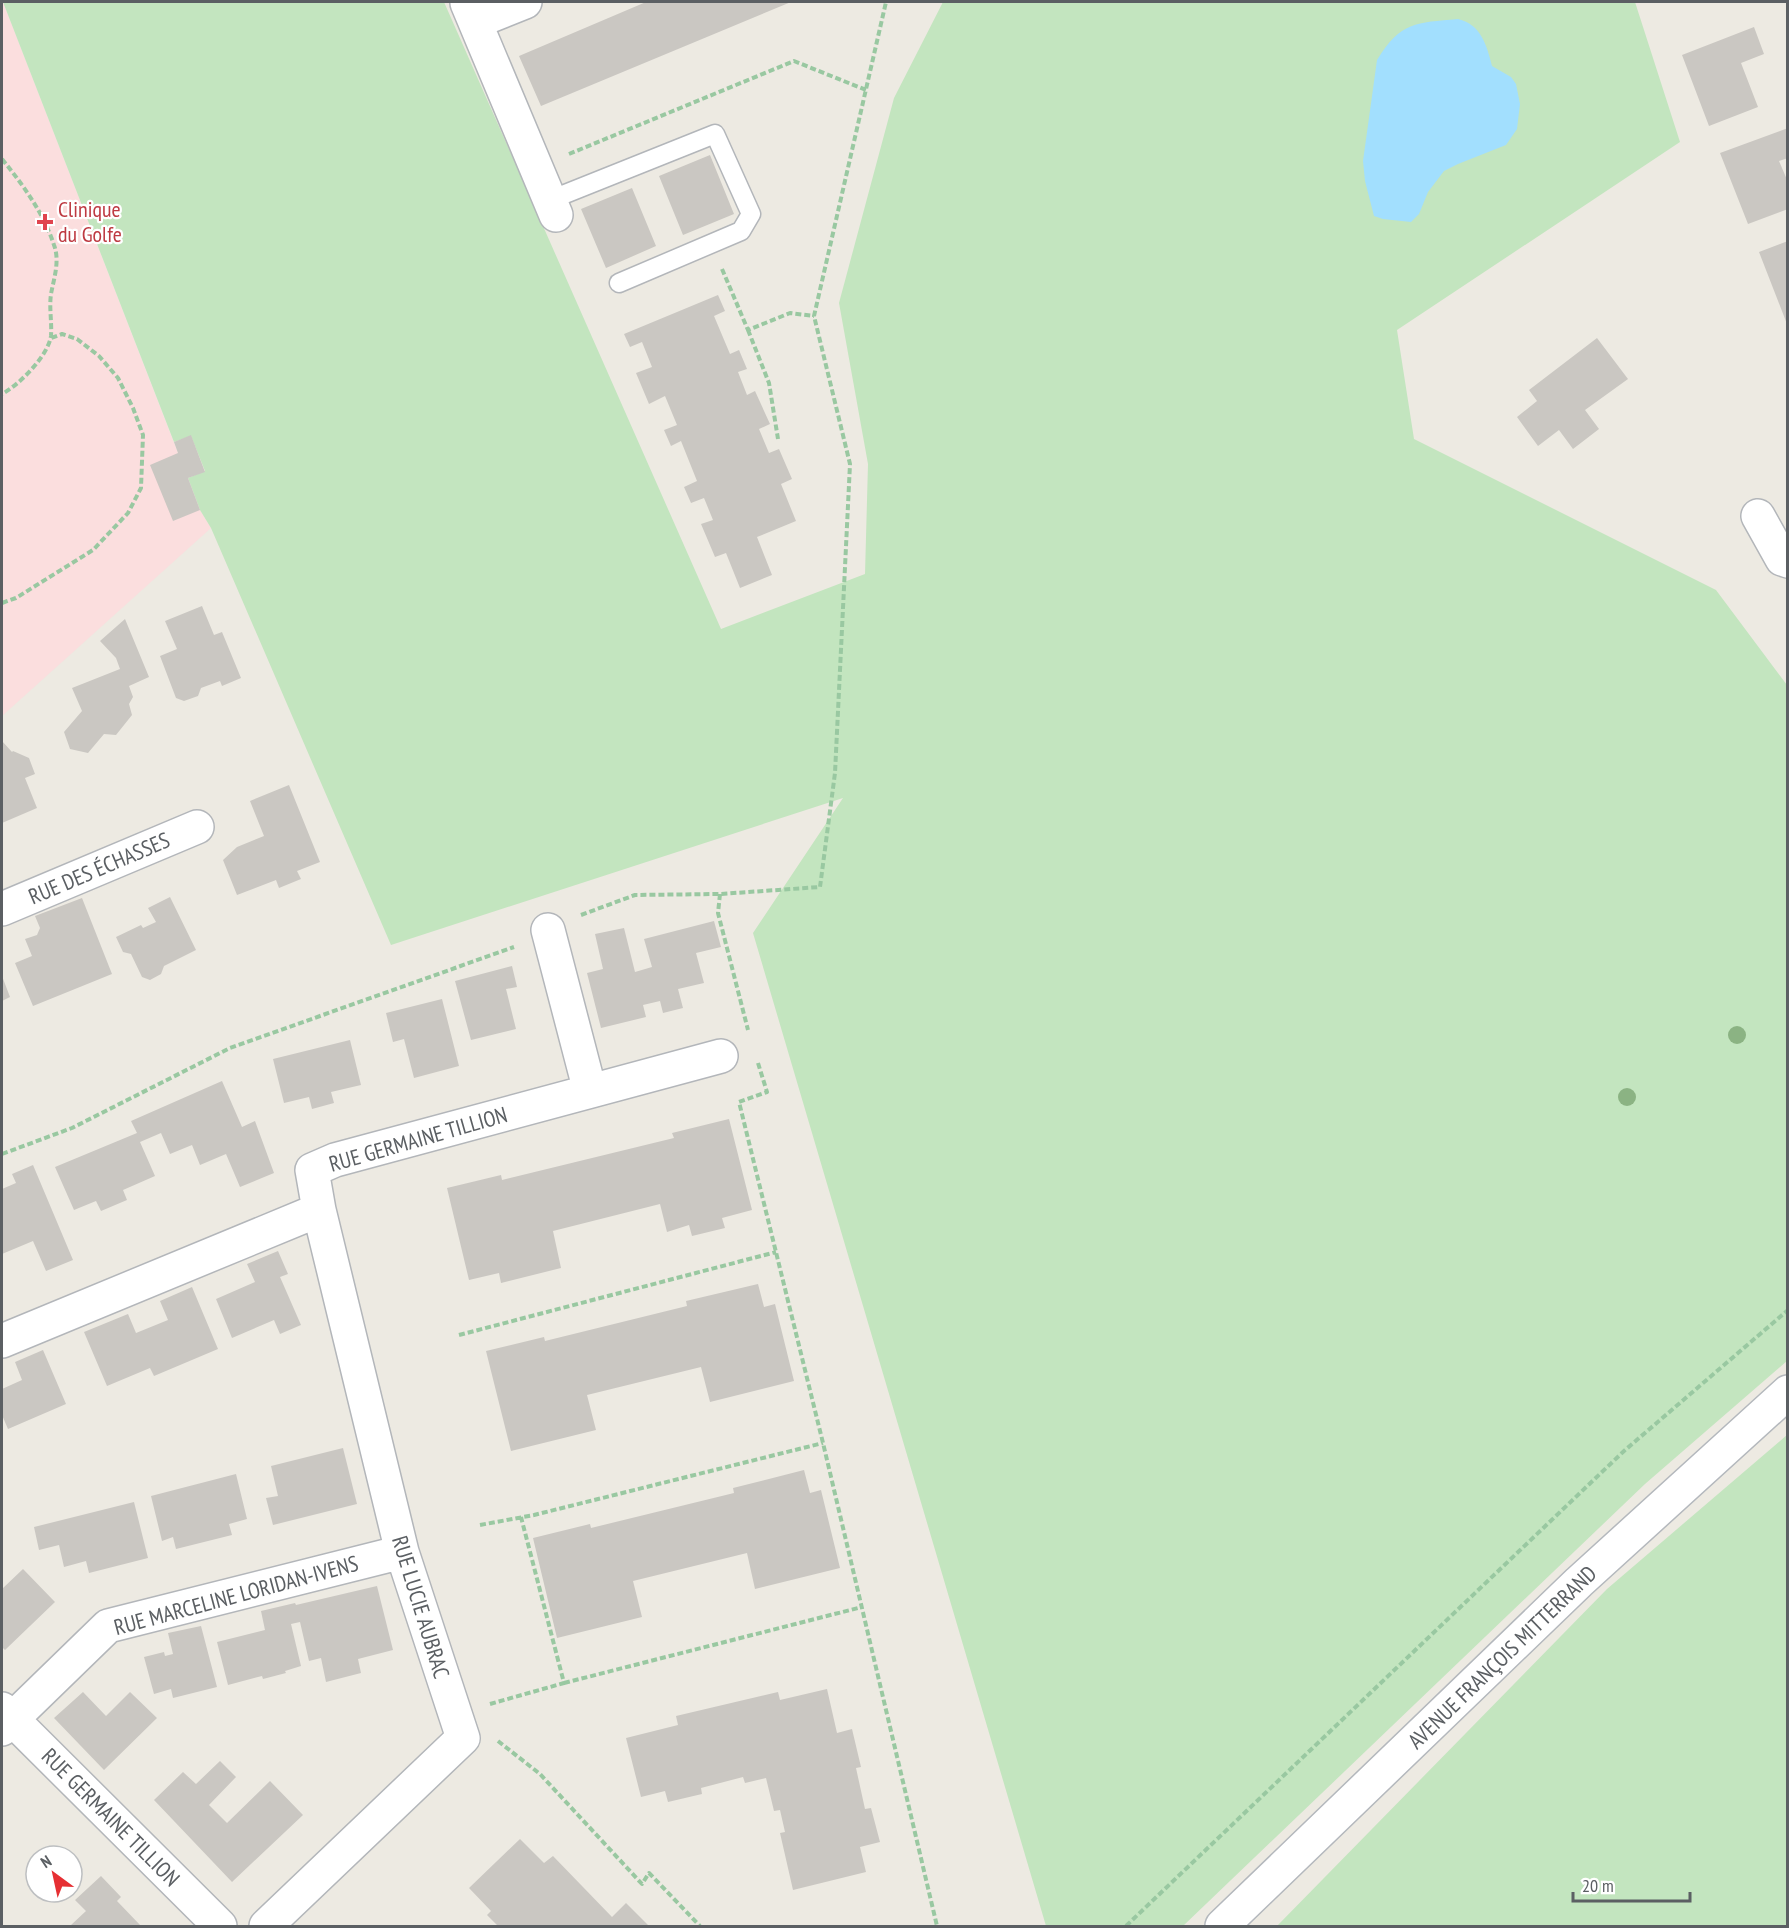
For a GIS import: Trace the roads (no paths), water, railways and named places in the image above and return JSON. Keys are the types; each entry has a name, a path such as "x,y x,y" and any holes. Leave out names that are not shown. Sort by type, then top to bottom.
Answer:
{"street":[{"path":"525,2 471,12 553,208"},
{"path":"1758,516 1782,559 1788,561"},
{"name":"RUE DES ÉCHASSES","path":"2,909 197,827"},
{"path":"548,930 590,1091"},
{"name":"RUE GERMAINE TILLION","path":"319,1210 312,1170 335,1160 721,1056"},
{"path":"2,1341 319,1210"},
{"name":"RUE LUCIE AUBRAC","path":"266,1926 463,1738 402,1552 319,1210"},
{"name":"AVENUE FRANÇOIS MITTERRAND","path":"1222,1926 1579,1582 1788,1392"},
{"name":"RUE MARCELINE LORIDAN-IVENS","path":"5,1719 108,1626 402,1552"},
{"name":"RUE GERMAINE TILLION","path":"5,1719 220,1926"}],"lane":[{"path":"553,208 715,134 751,214 741,231 620,283"}],"water":[{"path":"1458,19 1478,31 1492,66 1511,77 1516,84 1520,104 1517,129 1506,145 1444,171 1428,192 1419,214 1411,222 1374,216 1365,181 1363,161 1377,60 1394,38 1411,26"}],"place":[{"name":"Clinique du Golfe","path":"45,222"}]}
